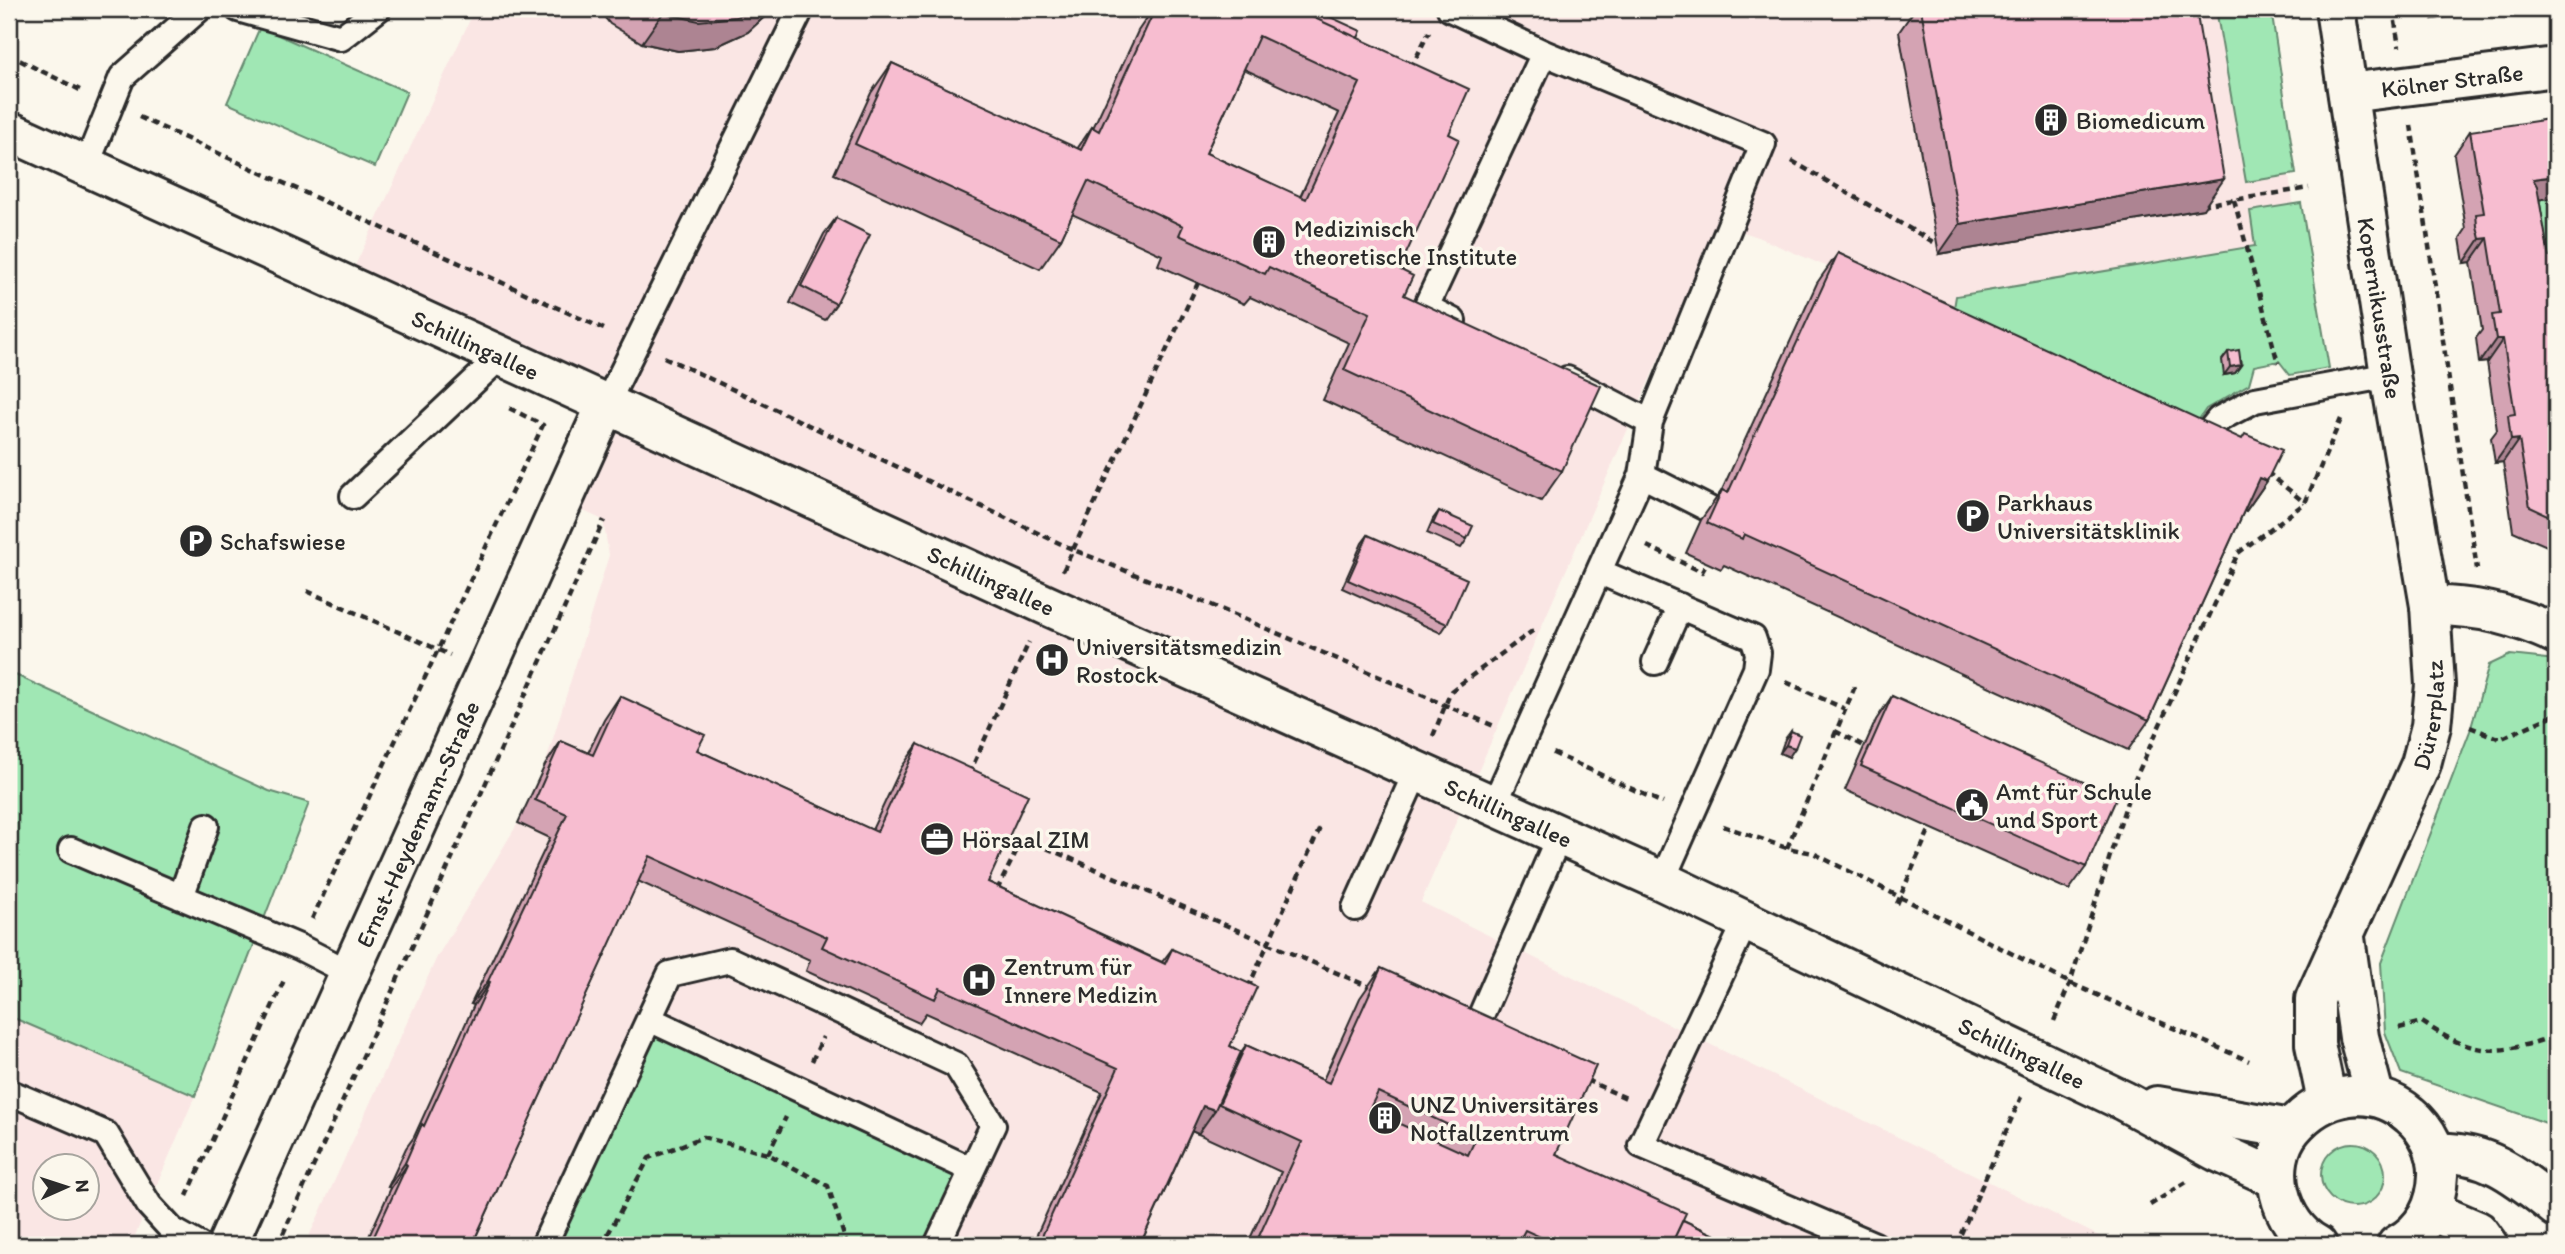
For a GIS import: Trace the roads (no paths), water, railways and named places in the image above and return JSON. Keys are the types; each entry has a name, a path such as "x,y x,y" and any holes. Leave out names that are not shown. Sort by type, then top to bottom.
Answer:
{"street":[{"name":"Kopernikusstraße","path":"2335,9 2390,375 2430,606"},
{"name":"Kölner Straße","path":"2348,93 2556,67"},
{"name":"Schillingallee","path":"9,131 1046,605 1662,881 2124,1101 2216,1151 2277,1179"},
{"name":"Ernst-Heydemann-Straße","path":"227,1245 607,403"},
{"path":"2430,606 2463,605 2521,618 2556,634"},
{"name":"Dürerplatz","path":"2326,1101 2315,1044 2315,999 2327,968 2345,938 2421,764 2431,726 2435,685 2430,606"},
{"path":"2345,938 2358,1037 2374,1096"},
{"path":"2317,1245 2293,1224 2281,1202 2277,1179 2280,1153 2291,1129 2326,1101 2347,1095 2374,1096 2403,1109 2417,1121 2435,1153 2438,1172 2431,1210 2406,1243"},
{"name":"Schillingallee","path":"2124,1101 2291,1129"},
{"path":"2435,1153 2461,1151 2504,1167 2556,1207"},
{"path":"2431,1210 2478,1231 2488,1245"}],"lane":[{"path":"86,166 122,77 199,9"},
{"path":"238,9 341,38 378,9"},
{"path":"607,403 801,9"},
{"path":"1442,15 1544,52 1763,144 1650,422 1642,474 1494,805"},
{"path":"1476,333 1426,307 1544,52"},
{"path":"353,496 502,355"},
{"path":"1550,371 1650,422"},
{"path":"2191,455 2219,419 2255,400 2390,375"},
{"path":"1642,474 1713,511"},
{"path":"1600,572 1753,638 1758,653 1756,669 1662,881"},
{"path":"1655,662 1680,606"},
{"path":"1355,908 1417,771"},
{"path":"181,897 206,826"},
{"path":"1468,1047 1560,834"},
{"path":"71,850 299,947 350,972"},
{"path":"1746,921 1641,1145 1875,1245"},
{"path":"544,1245 670,974 730,960 956,1065 993,1125 937,1245"},
{"path":"649,1019 972,1171"},
{"path":"9,1092 106,1134 149,1205 172,1230 199,1245"}],"place":[{"name":"Biomedicum","path":"2051,120"},
{"name":"Medizinisch theoretische Institute","path":"1269,242"},
{"name":"Parkhaus Universitätsklinik","path":"1973,516"},
{"name":"Schafswiese","path":"196,541"},
{"name":"Universitätsmedizin Rostock","path":"1052,660"},
{"name":"Amt für Schule und Sport","path":"1972,805"},
{"name":"Hörsaal ZIM","path":"937,839"},
{"name":"Zentrum für Innere Medizin","path":"979,980"},
{"name":"UNZ Universitäres Notfallzentrum","path":"1385,1118"}]}
